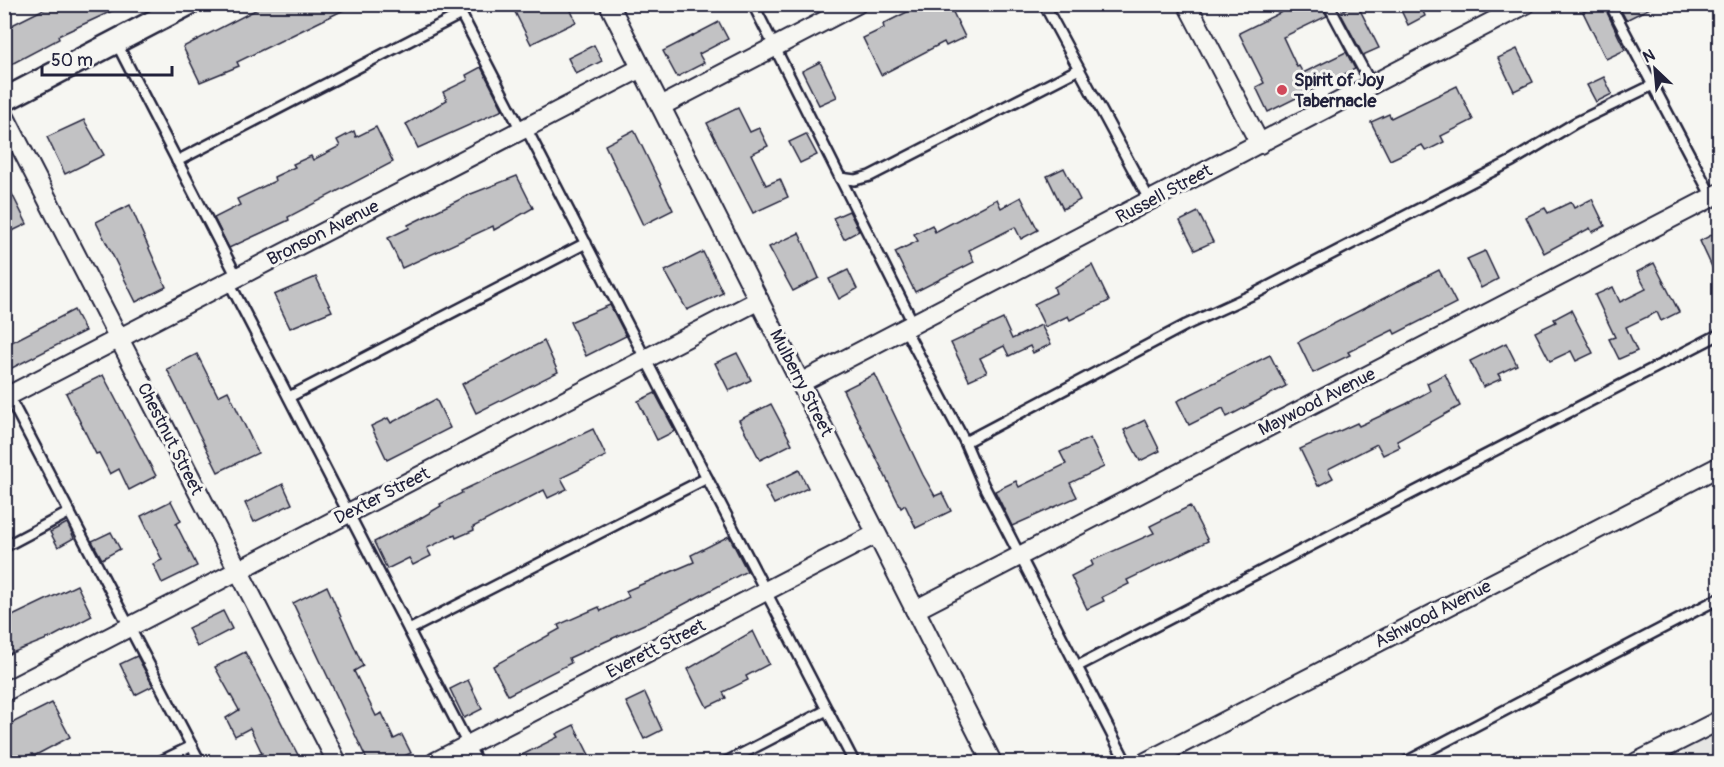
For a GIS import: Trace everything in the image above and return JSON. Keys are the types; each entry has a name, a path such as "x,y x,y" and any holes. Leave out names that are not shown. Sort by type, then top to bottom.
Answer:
{"street":[{"path":"4,100 188,4"},
{"name":"Mulberry Street","path":"609,4 992,762"},
{"path":"661,106 857,4"},
{"path":"1187,4 1260,144"},
{"name":"Russell Street","path":"800,383 1527,4"},
{"name":"Bronson Avenue","path":"6,394 119,339 641,68"},
{"name":"Chestnut Street","path":"4,115 337,762"},
{"name":"Maywood Avenue","path":"915,610 1716,195"},
{"name":"Dexter Street","path":"4,692 759,300"},
{"name":"Ashwood Avenue","path":"1146,762 1719,466"},
{"name":"Everett Street","path":"435,762 766,593 876,534"},
{"path":"1637,762 1719,720"}],"lane":[{"path":"753,4 840,178 909,327 966,442 983,484 1126,762"},
{"path":"1044,4 1077,70 1150,201"},
{"path":"1328,4 1372,86"},
{"path":"1610,4 1716,195"},
{"path":"177,160 459,9 586,243 854,762"},
{"path":"116,42 177,160 289,397 477,762"},
{"path":"840,178 855,180 870,176 1077,70"},
{"path":"966,442 1186,325 1256,293 1512,161 1575,123 1653,85"},
{"path":"289,397 586,243"},
{"path":"1078,666 1719,334"},
{"path":"6,394 131,626 200,762"},
{"path":"409,630 707,478"},
{"path":"4,546 70,512"},
{"path":"1406,762 1719,598"},
{"path":"726,762 827,710"},
{"path":"159,762 192,746"}],"shaded area":[{"path":"1719,732 1719,762 1687,762 1681,751"}],"building":[{"path":"54,4 127,4 58,36 59,39 4,68 4,29"},
{"path":"267,4 356,4 237,62 239,66 200,82 183,47"},
{"path":"511,4 568,4 576,22 531,44"},
{"path":"923,4 949,4 965,37 946,46 944,42 881,75 863,38 884,28 883,24"},
{"path":"1298,4 1321,4 1327,16 1283,37 1297,67 1299,66 1303,73 1346,52 1355,69 1268,112 1256,87 1264,83 1239,33"},
{"path":"1357,4 1379,48 1363,55 1340,12"},
{"path":"1398,4 1420,4 1425,16 1408,25"},
{"path":"1603,4 1625,50 1606,59 1583,12"},
{"path":"1618,4 1658,4 1626,20"},
{"path":"719,22 728,39 699,54 704,63 677,77 663,51"},
{"path":"594,45 602,61 576,74 568,58"},
{"path":"1517,49 1533,82 1514,91 1498,58"},
{"path":"820,62 837,97 819,105 802,71"},
{"path":"481,67 503,110 418,148 406,124 447,100 443,92 468,80 466,75"},
{"path":"1604,77 1612,94 1596,102 1587,85"},
{"path":"1457,86 1473,120 1441,136 1444,142 1426,151 1422,145 1390,160 1371,122 1389,114 1391,118"},
{"path":"738,108 750,132 759,128 768,146 751,154 766,185 780,179 788,197 753,213 707,123"},
{"path":"84,120 104,155 65,174 47,137"},
{"path":"376,127 393,162 288,217 289,220 229,248 214,218 240,205 237,199 275,181 274,177 295,167 293,164 311,156 313,160 340,146 337,140 354,131 356,137"},
{"path":"634,130 673,210 643,225 605,145"},
{"path":"806,134 817,155 800,163 789,142"},
{"path":"1064,168 1080,200 1063,209 1047,176"},
{"path":"517,176 533,208 494,230 493,226 402,268 388,238 409,228 408,225 471,194"},
{"path":"4,178 27,224 4,235"},
{"path":"1021,197 1038,230 1021,239 1015,227 969,250 974,262 915,292 895,252 918,241 914,234 932,225 935,232 997,199 1001,208"},
{"path":"1592,199 1605,226 1592,232 1590,228 1544,253 1526,217 1545,208 1548,213 1571,202 1574,208"},
{"path":"130,205 166,287 136,302 96,222"},
{"path":"849,211 859,231 844,239 833,218"},
{"path":"1198,212 1213,242 1195,250 1180,221"},
{"path":"1719,231 1719,282 1700,241"},
{"path":"799,233 819,278 793,291 769,247"},
{"path":"1485,251 1498,279 1481,288 1467,259"},
{"path":"703,252 723,293 687,310 665,271"},
{"path":"1654,263 1679,312 1661,321 1657,312 1626,327 1637,351 1619,359 1609,339 1615,337 1595,295 1613,287 1620,302 1646,289 1637,272"},
{"path":"1092,265 1109,301 1070,320 1068,316 1045,327 1034,304 1056,293 1054,287"},
{"path":"848,270 857,289 839,299 829,279"},
{"path":"1439,270 1456,303 1395,334 1393,330 1348,352 1350,355 1313,373 1298,342"},
{"path":"316,277 332,311 290,328 274,295"},
{"path":"610,305 626,336 586,356 570,322"},
{"path":"74,310 85,331 4,372 4,346"},
{"path":"1571,310 1593,353 1576,361 1571,351 1550,361 1535,332 1556,322 1554,319"},
{"path":"1003,319 1012,339 1041,325 1051,344 1033,353 1030,346 1009,356 1004,346 980,358 987,372 969,380 951,343"},
{"path":"544,341 558,372 476,413 462,384"},
{"path":"1506,343 1517,365 1498,374 1501,379 1483,387 1470,361"},
{"path":"737,353 751,380 729,391 715,363"},
{"path":"197,354 218,396 228,391 258,453 218,472 167,369"},
{"path":"1270,355 1286,386 1227,417 1223,408 1189,425 1177,401"},
{"path":"875,374 923,475 935,496 942,493 951,511 916,528 905,505 901,508 843,390"},
{"path":"1445,374 1460,406 1397,441 1400,447 1383,455 1377,444 1328,469 1333,478 1318,486 1300,449 1357,423 1359,426 1406,404 1430,391 1427,383"},
{"path":"103,375 156,476 129,490 119,469 110,474 99,453 96,454 66,393"},
{"path":"655,393 675,431 657,440 638,401"},
{"path":"436,399 450,428 387,460 371,426 388,418 391,423"},
{"path":"771,404 792,444 760,460 739,420"},
{"path":"1145,420 1160,451 1140,461 1124,430"},
{"path":"593,429 606,456 561,478 567,489 548,498 544,490 473,527 474,530 456,538 455,535 427,548 431,556 413,565 409,558 387,569 374,542 419,519 441,506 440,504 462,493 461,491"},
{"path":"1090,438 1104,467 1070,483 1077,497 1012,526 995,491 1016,481 1019,487 1066,464 1060,452"},
{"path":"799,470 808,488 774,504 765,487"},
{"path":"283,484 292,504 254,522 245,503"},
{"path":"171,501 181,521 176,524 197,566 162,583 153,564 162,560 141,516"},
{"path":"1190,506 1208,541 1127,580 1129,584 1102,597 1104,601 1087,609 1071,576 1093,565 1091,561 1154,533 1150,526"},
{"path":"67,523 74,538 58,547 50,532"},
{"path":"111,532 120,549 102,559 92,541"},
{"path":"729,536 747,571 660,617 569,658 571,663 508,695 493,666 560,629 558,625 599,607 601,611 629,597 626,591 694,562 691,555"},
{"path":"77,585 92,616 52,637 4,656 4,620"},
{"path":"327,586 363,666 354,671 376,716 382,713 394,739 402,735 411,753 391,762 368,762 293,603"},
{"path":"223,611 232,629 197,647 188,628"},
{"path":"753,631 769,664 746,676 748,680 723,692 726,698 707,707 688,669"},
{"path":"245,652 299,757 288,762 241,762 262,753 250,728 235,736 226,718 239,710 215,667"},
{"path":"137,656 153,686 135,695 120,664"},
{"path":"468,680 482,709 464,718 450,689"},
{"path":"645,693 662,730 644,739 626,702"},
{"path":"52,703 70,737 34,756 32,754 14,762 7,762 4,757 4,727"},
{"path":"574,725 590,757 579,762 508,762 558,737 556,734"}],"place":[{"name":"Spirit of Joy Tabernacle","path":"1282,90"}]}
